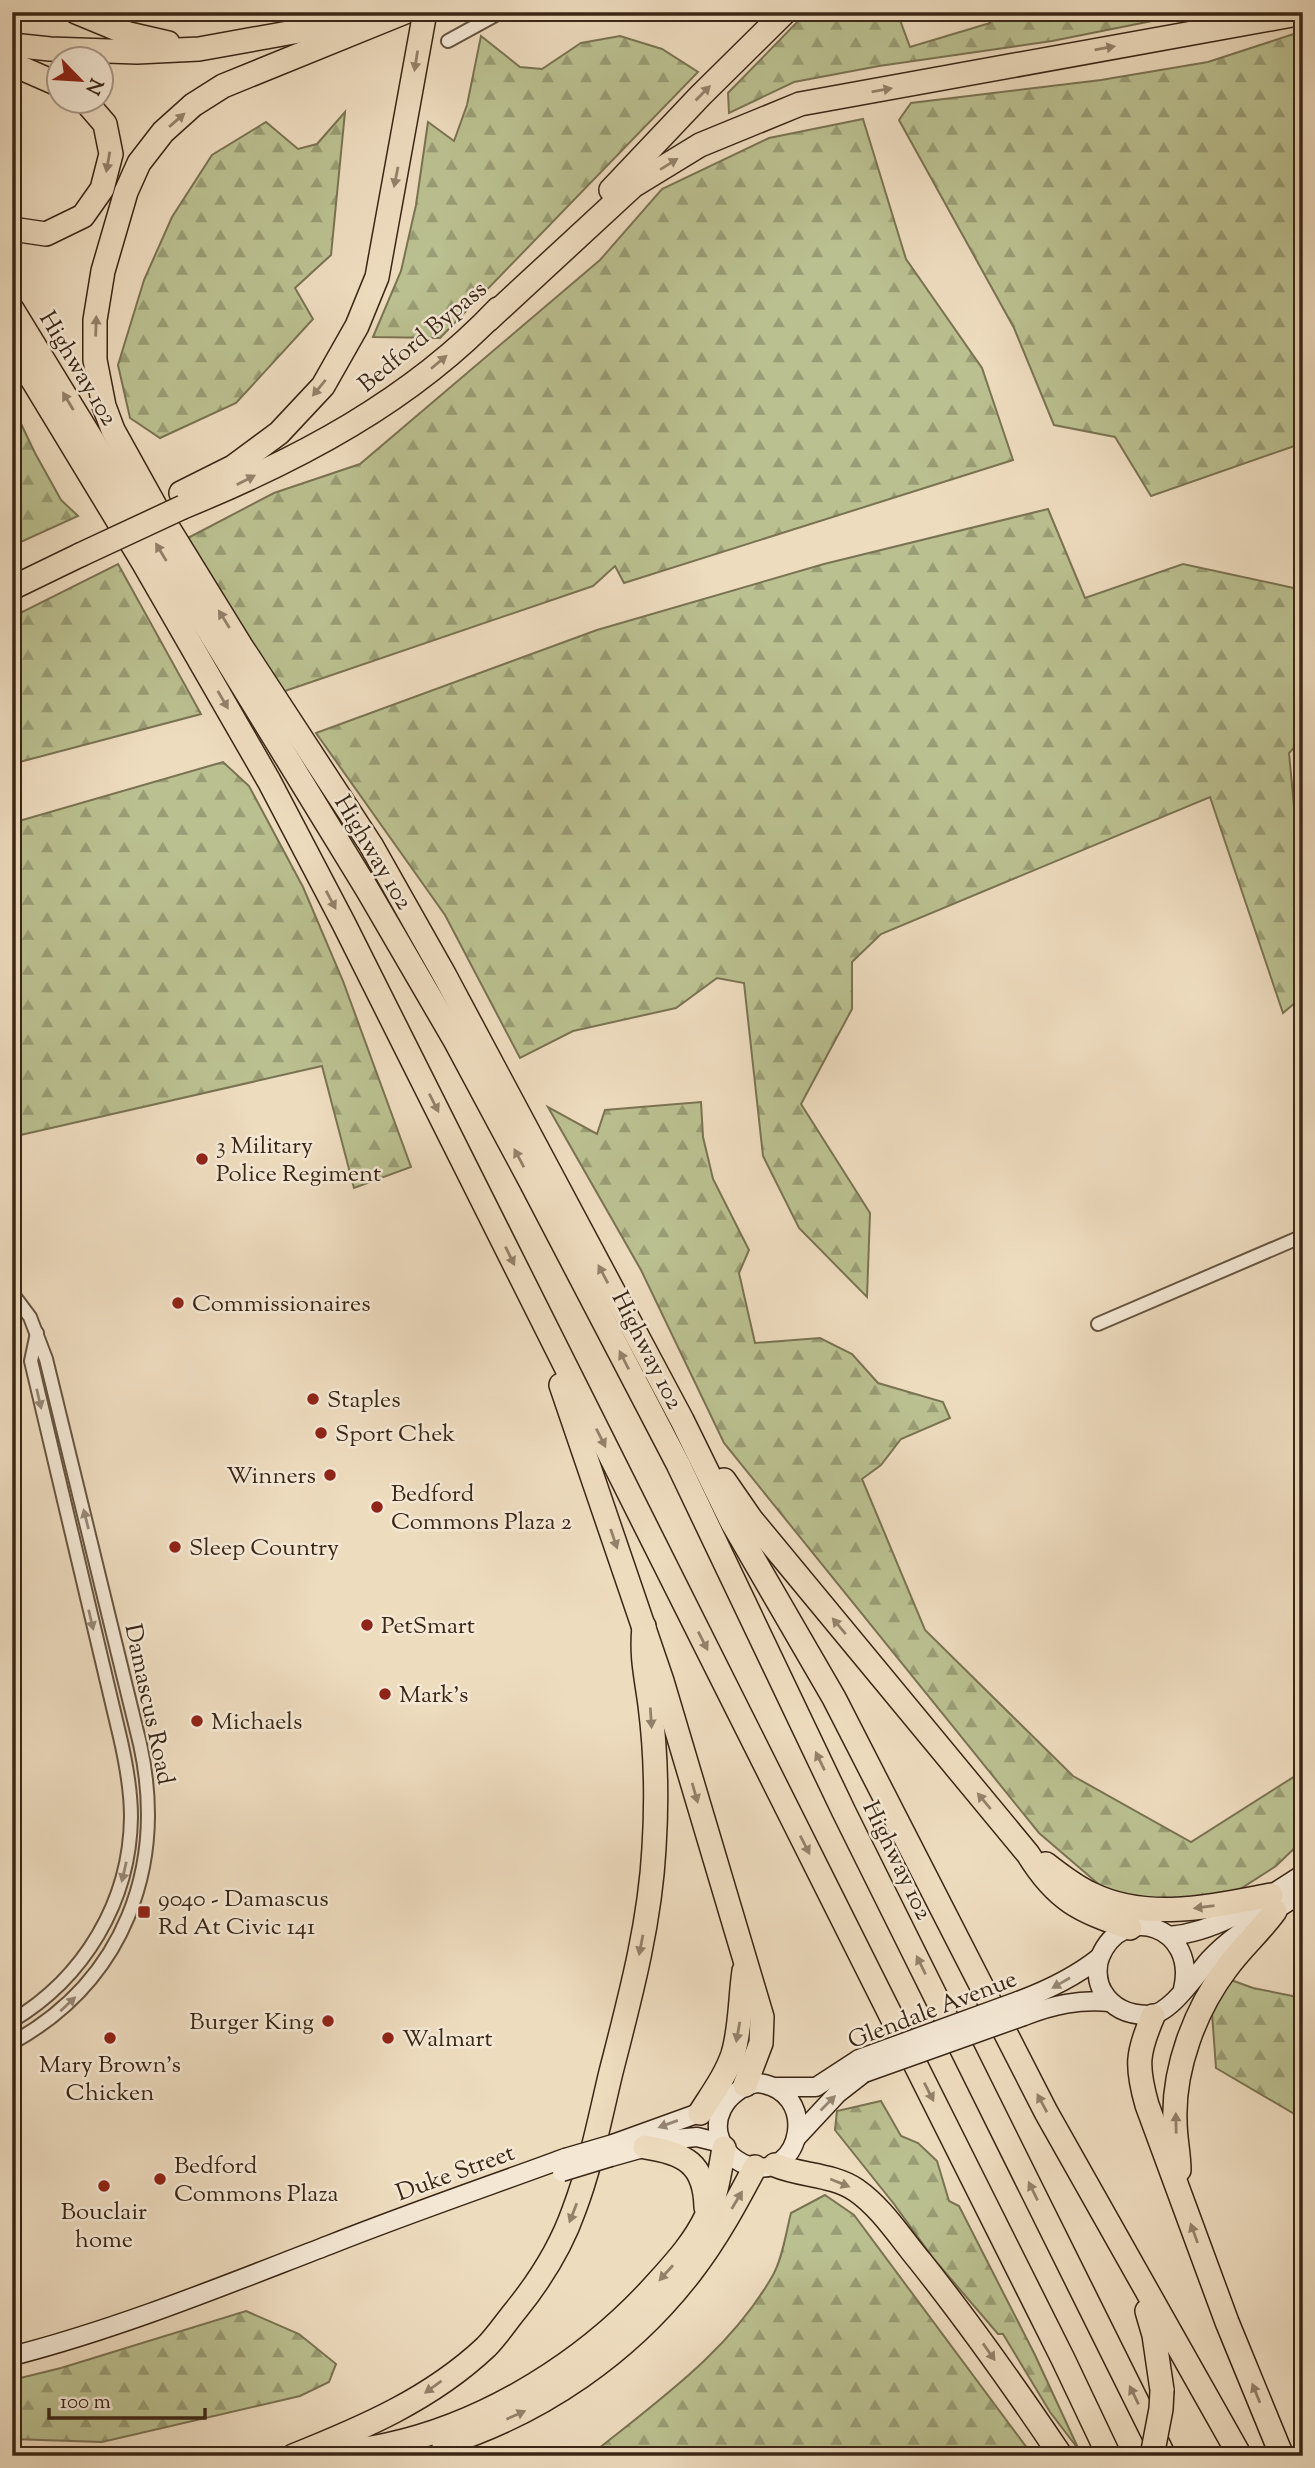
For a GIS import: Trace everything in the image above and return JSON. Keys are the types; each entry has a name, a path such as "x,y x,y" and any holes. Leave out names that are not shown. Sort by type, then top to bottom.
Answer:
{"highway":[{"path":"76,12 129,34 199,49"},
{"path":"12,45 137,52 199,49 305,30 366,12"},
{"path":"116,60 202,58 271,49 384,12"},
{"path":"405,12 223,86 193,105 163,132 139,163 126,192 115,228 103,271 95,320 98,382 113,430 153,502 241,646 371,845 487,1055 682,1420 732,1522 834,1698 1046,2112 1240,2456"},
{"name":"Bedford Bypass","path":"12,588 78,550 180,501 233,467 279,433 323,386 356,326 377,277 425,12"},
{"name":"Bedford Bypass","path":"180,501 234,486 347,429 404,390 488,320 700,96 785,12"},
{"path":"488,320 633,186 700,145 800,104 1303,13"},
{"path":"12,51 46,54"},
{"path":"12,64 46,79"},
{"path":"12,229 46,234 83,216 102,189 111,154 105,124 98,116"},
{"name":"Highway 102","path":"12,309 367,889 456,1042 538,1194 678,1464 844,1812 1164,2456"},
{"name":"Highway 102","path":"12,346 113,511 269,781 350,936 1063,2359 1109,2456"},
{"path":"12,374 113,511"},
{"name":"Bedford Bypass","path":"12,575 78,550"},
{"path":"222,652 239,668 436,982 487,1055"},
{"path":"527,1290 662,1681 762,2017 763,2029 756,2061 745,2085"},
{"path":"682,1420 751,1519 1028,1854 1043,1878 1065,1899 1092,1914 1130,1928"},
{"path":"678,1464 825,1708 885,1801"},
{"path":"293,2456 378,2421 417,2399 465,2365 488,2344 536,2285 563,2238 590,2158 631,1992 649,1897 654,1848 655,1783 650,1706 641,1652 644,1626"},
{"path":"1028,1854 1089,1893 1124,1906 1171,1910 1273,1903 1259,1934 1238,1952 1203,2005 1187,2045 1178,2084 1175,2119 1178,2191"},
{"path":"700,2113 725,2074 732,2056 739,2027 745,1964"},
{"path":"1153,2015 1139,2057 1139,2077 1147,2105 1227,2322 1282,2456"},
{"path":"306,2456 355,2451 424,2435 494,2407 546,2377 598,2339 643,2299 679,2259 706,2217 715,2195 723,2145"},
{"path":"645,2147 670,2151 695,2167 705,2189 706,2217"},
{"path":"408,2456 453,2442 531,2408 580,2378 622,2345 659,2309 691,2272 765,2166 831,2179 847,2185 874,2204 968,2322 1061,2456"},
{"path":"1110,2228 1146,2309 1154,2335 1162,2390 1152,2456"}],"main road":[{"path":"1153,2015 1174,2001 1230,1938 1303,1874"},
{"path":"1169,1936 1199,1932 1303,1892"},
{"path":"1130,1928 1156,1929 1169,1936 1179,1947 1185,1960 1183,1989"},
{"name":"Glendale Avenue","path":"1021,2009 1083,1971 1100,1957 1113,1937 1130,1928"},
{"path":"1100,1957 1098,1976 1102,1990 1110,2002"},
{"name":"Glendale Avenue","path":"777,2087 816,2087 862,2066 1021,2009 1084,2000 1110,2002 1121,2011 1135,2015 1153,2015"},
{"name":"Glendale Avenue","path":"796,2138 862,2066"},
{"path":"757,2083 777,2087 793,2104 798,2124 791,2149 765,2166 739,2162 723,2145 718,2119 723,2104 745,2085 757,2083"},
{"name":"Duke Street","path":"16,2354 66,2342 205,2293 384,2224 612,2150 723,2104"},
{"name":"Duke Street","path":"612,2150 645,2147 687,2137 723,2145"}],"street":[{"path":"448,41 501,12"},
{"path":"1098,1324 1303,1236"},
{"name":"Damascus Road","path":"12,1293 25,1308 37,1332 49,1370 140,1744 149,1822 137,1894 106,1960 83,1989 57,2014 12,2043"},
{"name":"Damascus Road","path":"12,2021 37,2005 62,1983 94,1943 122,1882 131,1819 128,1778 120,1737 30,1361 37,1332"}],"green space":[{"path":"807,12 897,12 910,47 990,23 986,12 1197,12 1052,41 879,66 794,82 729,113 728,93"},
{"path":"1303,31 1303,443 1151,496 1115,437 1054,425 1014,328 899,120 911,103 1101,80 1208,62"},
{"path":"481,36 520,67 542,69 581,43 620,36 662,49 698,72 440,338 373,337 401,271 416,205 428,122 454,141 467,105"},
{"path":"345,112 331,255 295,288 313,319 236,403 160,438 130,418 118,365 144,280 172,217 212,155 266,122 298,149 317,144"},
{"path":"863,119 906,259 982,368 1013,460 624,583 615,566 593,586 282,692 186,539 274,493 360,464 600,260 662,189 769,138"},
{"path":"12,405 61,500 78,516 12,546"},
{"path":"1048,509 1085,598 1183,564 1303,590 1303,738 1289,753 1303,903 1303,996 1283,1013 1210,797 881,934 852,962 852,1009 801,1104 870,1213 867,1297 799,1228 763,1156 744,983 717,978 676,1008 573,1031 520,1058 445,915 316,733 597,630 824,564"},
{"path":"118,564 201,714 12,764 12,617"},
{"path":"223,762 249,786 303,887 343,981 411,1167 354,1188 322,1066 12,1137 12,823"},
{"path":"701,1102 703,1137 713,1179 749,1250 739,1273 755,1343 820,1338 852,1354 878,1383 943,1402 950,1418 901,1439 881,1465 862,1479 925,1630 1073,1776 1191,1842 1303,1771 1303,1840 1276,1866 1234,1893 1124,1906 1039,1833 724,1443 641,1270 548,1107 597,1134 605,1110"},
{"path":"1209,1972 1253,1988 1303,1998 1303,2119 1216,2068"},
{"path":"881,2101 901,2136 918,2143 937,2161 949,2201 959,2206 1035,2355 1079,2450 1050,2412 1003,2334 998,2334 933,2258 835,2130 837,2111"},
{"path":"825,2195 854,2215 1033,2456 609,2456 598,2449 694,2370 737,2326 773,2275 782,2252 791,2213"},
{"path":"246,2311 299,2334 336,2364 329,2382 300,2396 102,2442 12,2439 12,2380 61,2368"}],"place":[{"name":"3 Military Police Regiment","path":"202,1159"},
{"name":"Commissionaires","path":"178,1303"},
{"name":"Staples","path":"313,1399"},
{"name":"Sport Chek","path":"321,1433"},
{"name":"Winners","path":"330,1475"},
{"name":"Bedford Commons Plaza 2","path":"377,1507"},
{"name":"Sleep Country","path":"175,1547"},
{"name":"PetSmart","path":"367,1625"},
{"name":"Mark's","path":"385,1694"},
{"name":"Michaels","path":"197,1721"},
{"name":"9040 - Damascus Rd At Civic 141","path":"144,1912"},
{"name":"Burger King","path":"328,2021"},
{"name":"Mary Brown's Chicken","path":"110,2038"},
{"name":"Walmart","path":"388,2038"},
{"name":"Bedford Commons Plaza","path":"160,2179"},
{"name":"Bouclair home","path":"104,2186"}]}
